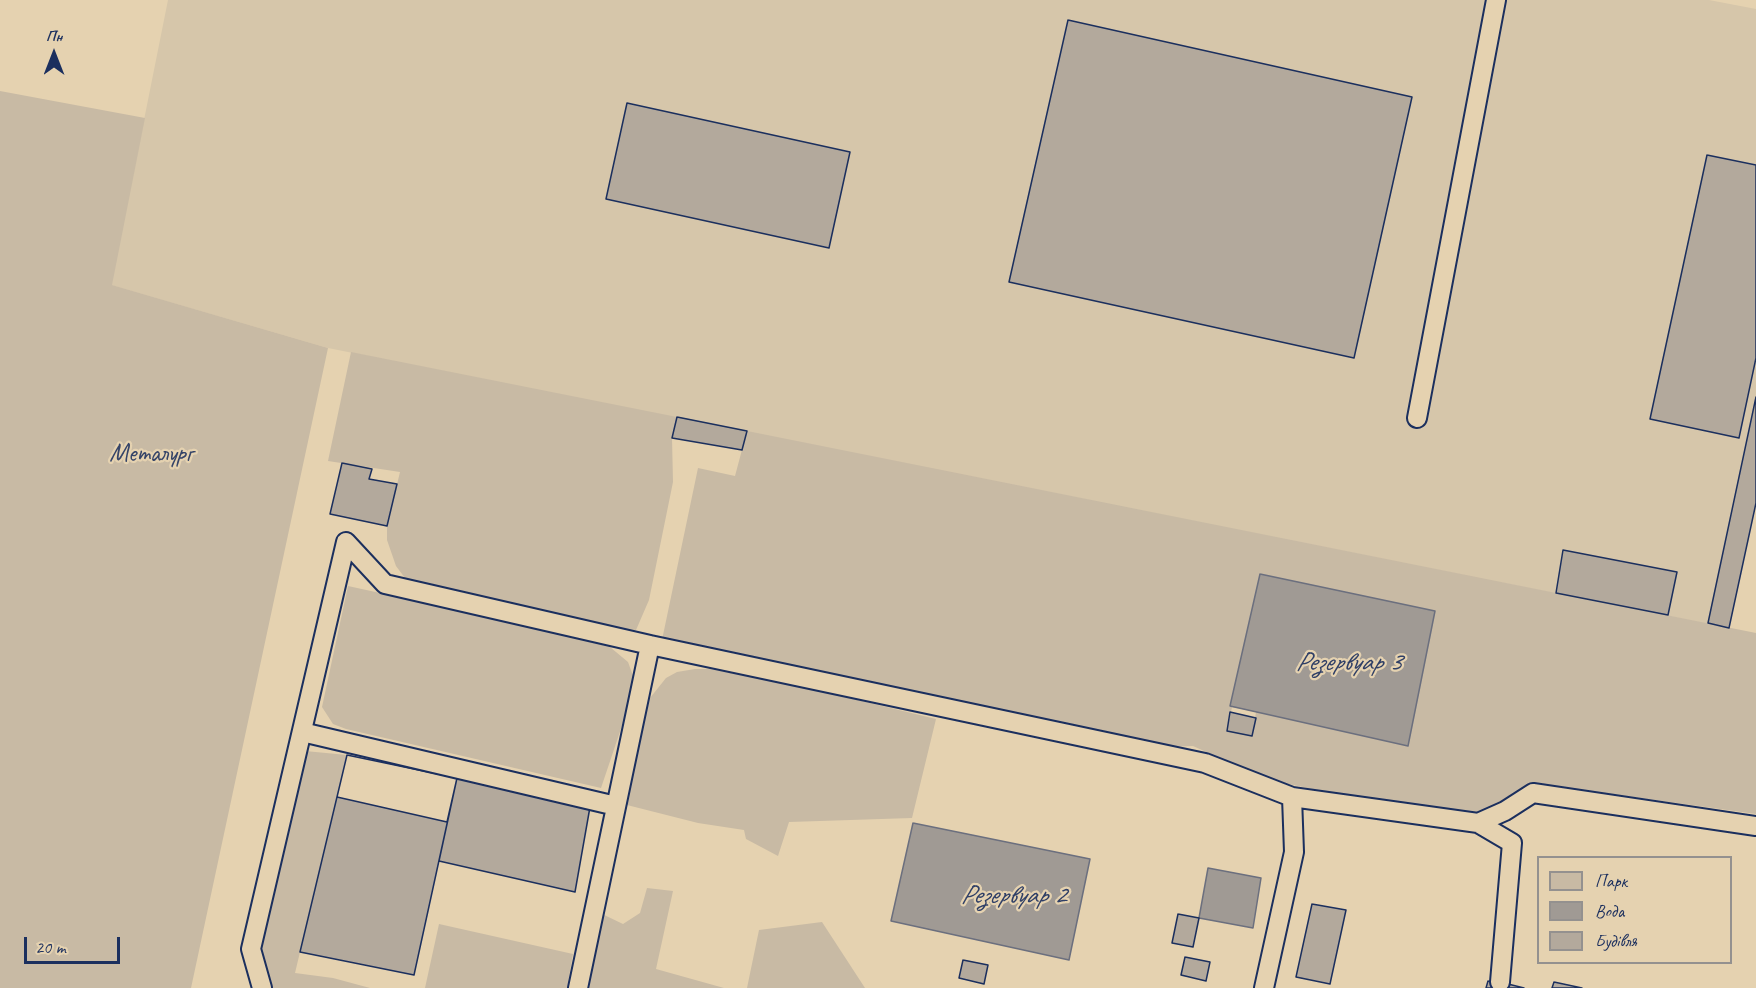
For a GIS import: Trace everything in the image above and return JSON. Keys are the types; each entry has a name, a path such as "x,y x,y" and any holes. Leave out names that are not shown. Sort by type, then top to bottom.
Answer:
{"lane":[{"path":"1417,418 1496,0"},
{"path":"262,988 251,949 346,543 385,584 650,645 1205,763 1292,797 1478,823 1512,843 1500,982"},
{"path":"578,988 650,645"},
{"path":"302,732 616,806"},
{"path":"1478,823 1505,811 1533,793 1756,826"},
{"path":"1264,988 1294,852 1292,797"}],"shaded area":[{"path":"168,0 1709,0 1756,9 1756,436 1719,626 328,348 111,285"}],"green space":[{"name":"Металург","path":"0,91 145,118 112,285 328,348 191,988 0,988"},
{"path":"351,352 677,417 672,438 673,482 649,600 636,630 607,628 420,585 405,578 396,566 387,540 387,526 400,472 328,461"},
{"path":"747,431 1756,633 1756,814 1540,784 1492,808 1465,815 1361,799 1269,780 1193,746 1163,747 662,640 698,468 735,476","holes":["1232,707 1256,712 1252,736 1227,731"]},
{"path":"348,586 604,642 628,662 636,684 601,788 346,729 333,724 322,707"},
{"path":"710,669 808,688 936,719 912,818 789,822 778,856 746,839 744,830 698,823 627,805 625,796 650,698 666,678 677,672"},
{"path":"305,751 347,755 295,973 333,978 370,988 268,988 261,952"},
{"path":"647,888 673,891 656,969 724,988 584,988 598,912 623,924 640,913"},
{"path":"822,922 865,988 747,988 759,930"},
{"path":"439,924 573,954 567,988 425,988"}],"water":[{"name":"Резервуар 3","path":"1260,574 1435,611 1408,746 1230,706"},
{"name":"Резервуар 2","path":"913,823 1090,859 1069,960 891,921"},
{"path":"1208,868 1261,878 1253,928 1199,918"}],"building":[{"path":"1068,20 1412,97 1354,358 1009,282"},
{"path":"627,103 850,152 829,248 606,199"},
{"path":"1707,155 1756,165 1756,358 1739,438 1650,419"},
{"path":"1756,397 1756,503 1729,628 1708,623"},
{"path":"677,417 747,431 742,450 672,438"},
{"path":"342,463 372,469 369,479 397,484 387,526 330,514"},
{"path":"1563,550 1677,572 1668,615 1556,593"},
{"path":"1230,712 1256,718 1252,736 1227,731"},
{"path":"347,755 457,778 414,975 300,952"},
{"path":"347,755 457,778 447,822 337,797"},
{"path":"457,778 590,807 575,892 439,861"},
{"path":"1312,904 1346,910 1330,984 1296,977"},
{"path":"1178,914 1199,918 1193,947 1172,943"},
{"path":"1185,957 1210,962 1206,981 1181,975"},
{"path":"963,960 988,965 984,984 959,978"},
{"path":"1488,981 1500,982 1524,988 1486,988"},
{"path":"1554,982 1582,988 1552,988"}]}
